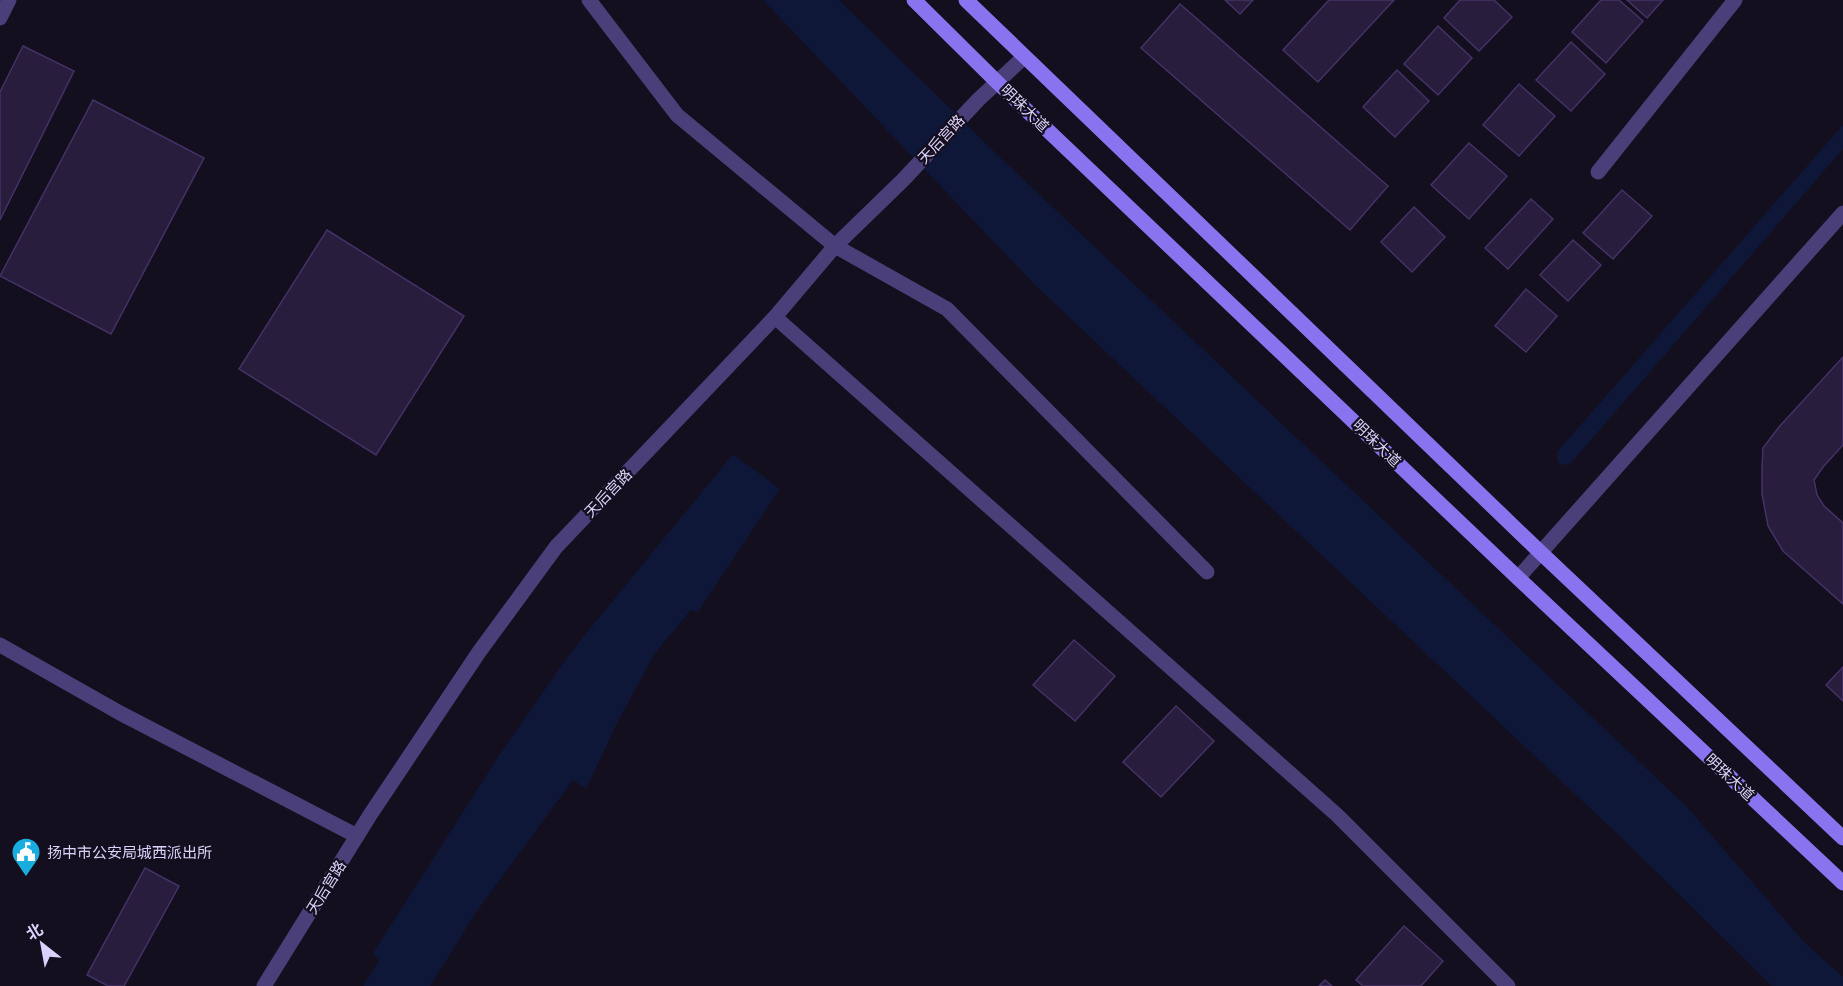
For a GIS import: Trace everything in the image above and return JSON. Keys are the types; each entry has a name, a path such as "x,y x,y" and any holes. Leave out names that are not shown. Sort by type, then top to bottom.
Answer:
{"main road":[{"name":"明珠大道","path":"914,0 997,82 1518,578 1843,882"},
{"path":"966,0 1540,552 1843,838"}],"street":[{"path":"0,18 9,0"},
{"path":"589,0 676,116 835,246 947,309 1207,572"},
{"path":"1598,172 1735,0"},
{"name":"天后宫路","path":"264,986 357,836 479,652 556,547 775,317 835,246 903,180 978,100 1024,57"},
{"path":"1518,578 1843,213"},
{"path":"775,317 1337,815 1508,986"},
{"path":"0,645 120,713 357,836"}],"water":[{"path":"763,0 839,0 1006,163 1686,806 1805,943 1843,977 1843,986 1772,986 1627,843 1035,285"},
{"path":"1843,125 1843,149 1571,463 1559,464 1557,452"},
{"path":"733,454 780,489 698,612 691,610 655,653 619,719 586,789 573,780 477,911 430,986 363,986 379,961 373,953 500,754 571,652"}],"building":[{"path":"1225,0 1253,0 1240,14"},
{"path":"1329,0 1394,0 1318,82 1283,50"},
{"path":"1460,0 1494,0 1512,17 1479,51 1444,18"},
{"path":"1601,0 1619,0 1643,21 1606,63 1572,32"},
{"path":"1627,0 1663,0 1647,18"},
{"path":"1180,4 1388,186 1350,230 1141,48"},
{"path":"1438,26 1472,58 1438,95 1404,64"},
{"path":"1571,42 1605,74 1571,111 1536,80"},
{"path":"23,46 74,71 0,220 0,92"},
{"path":"1397,70 1429,101 1395,137 1363,107"},
{"path":"1519,84 1555,116 1519,156 1483,125"},
{"path":"93,100 204,158 111,334 0,276"},
{"path":"1469,143 1507,176 1469,219 1431,185"},
{"path":"1622,190 1652,216 1613,259 1583,233"},
{"path":"1531,199 1553,219 1508,269 1485,248"},
{"path":"1414,207 1445,237 1412,272 1381,242"},
{"path":"327,230 464,316 376,455 239,369"},
{"path":"1573,240 1601,265 1568,301 1540,275"},
{"path":"1526,289 1557,316 1526,352 1495,326"},
{"path":"1843,357 1843,445 1814,480 1817,495 1824,506 1843,523 1843,604 1783,551 1768,526 1762,494 1762,469 1763,448 1779,427"},
{"path":"1074,640 1115,676 1075,721 1033,685"},
{"path":"1843,667 1843,701 1826,685"},
{"path":"1176,706 1214,741 1161,797 1123,762"},
{"path":"145,868 179,886 124,986 108,986 87,975"},
{"path":"1404,926 1443,961 1421,986 1363,986 1356,980"},
{"path":"1325,980 1332,986 1319,986"}],"place":[{"name":"扬中市公安局城西派出所","path":"26,878"}]}
